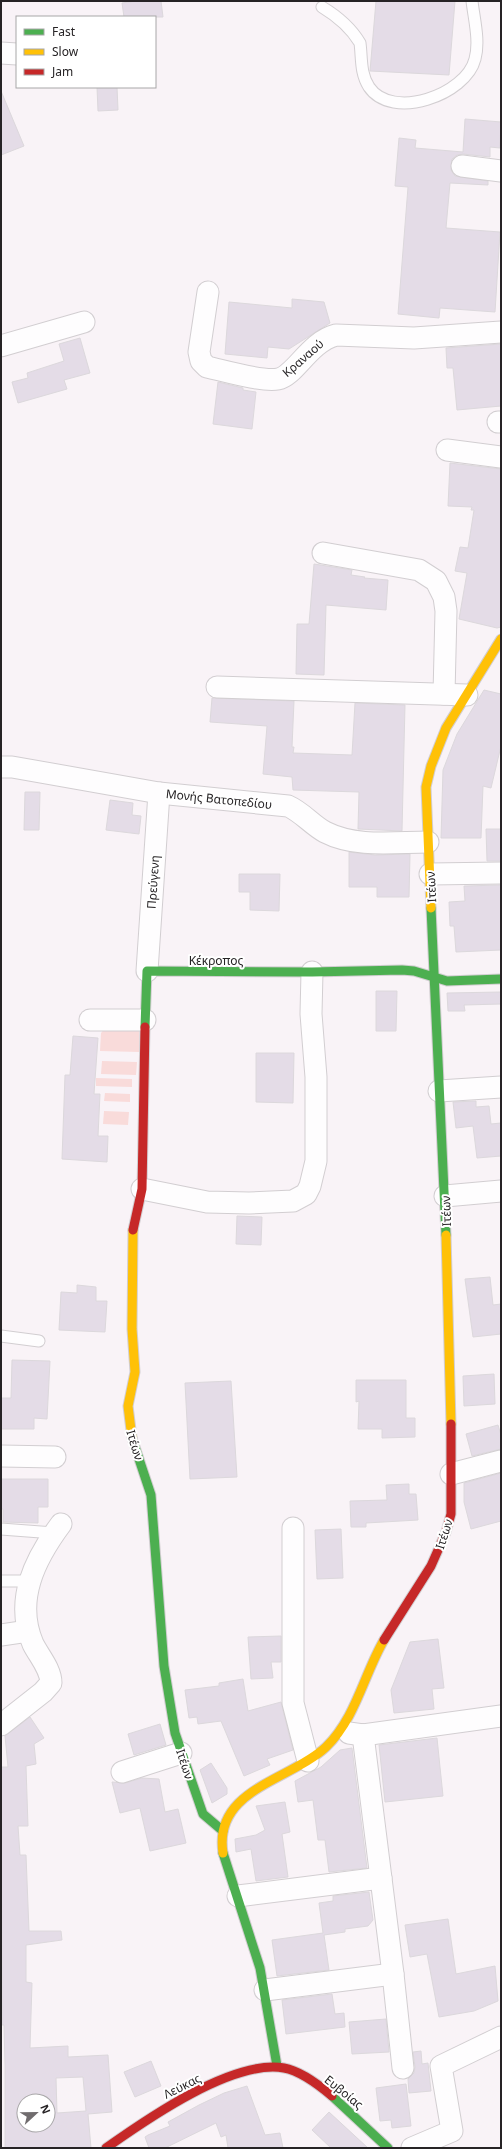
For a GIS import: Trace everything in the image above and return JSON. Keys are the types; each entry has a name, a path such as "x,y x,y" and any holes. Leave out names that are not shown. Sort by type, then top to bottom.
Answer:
{"street":[{"path":"1,53 16,54"},
{"path":"462,166 501,171"},
{"name":"Κραναού","path":"208,292 199,352 201,361 207,367 269,380 284,377 318,343 326,338 336,335 414,338 501,330"},
{"path":"1,346 84,322"},
{"path":"447,450 501,457"},
{"path":"323,553 419,570 436,581 444,597 446,611 444,694"},
{"name":"Ιτέων","path":"277,2066 265,1990 251,1935 224,1853 223,1831 225,1819 240,1800 308,1761 326,1747 341,1730 382,1643 436,1558 446,1537 451,1514 451,1390 445,1196 438,1091 435,977 426,800 429,766 440,738 501,639"},
{"path":"217,687 467,695"},
{"name":"Μονής Βατοπεδίου","path":"1,766 159,792 288,806 296,809 323,831 346,840 428,842"},
{"name":"Πρεύγενη","path":"147,971 159,792"},
{"path":"430,874 501,873"},
{"name":"Κέκροπος","path":"147,971 312,972 402,970 414,971 447,981 501,979"},
{"path":"147,971 142,1189 207,1202 249,1203 293,1201 306,1194 310,1186 316,1161 316,1077 311,1014 312,972"},
{"path":"90,1020 145,1020"},
{"path":"438,1091 501,1088"},
{"name":"Ιτέων","path":"142,1189 132,1234 132,1329 135,1372 128,1406 128,1419 130,1433 151,1494 164,1666 172,1714 181,1753 203,1814 223,1831"},
{"path":"445,1196 501,1191"},
{"path":"1,1456 55,1457"},
{"path":"452,1474 501,1461"},
{"path":"293,1528 293,1703 308,1761"},
{"path":"1,1725 43,1692 51,1683 48,1672 28,1631 26,1607 29,1581 40,1554 58,1529"},
{"path":"1,1635 28,1631"},
{"path":"341,1730 363,1735 501,1716"},
{"path":"363,1735 393,1974 403,2068"},
{"path":"122,1772 181,1753"},
{"path":"238,1896 381,1878"},
{"path":"265,1990 393,1974"},
{"path":"412,2148 453,2140 441,2066 501,2037"},
{"name":"Λεύκας","path":"106,2148 160,2111 202,2089 249,2071 277,2066"},
{"name":"Ευβοίας","path":"277,2066 302,2076 326,2092 347,2109 388,2148"}],"lane":[{"path":"322,7 345,24 357,38 360,43 364,78 375,94 385,99 399,102 416,102 429,99 445,92 456,85 469,71 475,59 477,44 472,1"},
{"path":"1,1336 39,1341"},
{"path":"1,1529 58,1529"},
{"path":"1,1581 29,1581"}],"shaded area":[{"path":"107,1026 139,1027 139,1052 100,1051 101,1033"},
{"path":"102,1061 137,1062 136,1075 101,1074"},
{"path":"96,1078 132,1079 132,1087 96,1086"},
{"path":"105,1093 130,1094 130,1102 104,1101"},
{"path":"104,1111 129,1112 128,1125 103,1124"}],"building":[{"path":"136,1 161,1 163,17 124,16 122,3"},
{"path":"376,1 455,1 449,75 370,71"},
{"path":"97,88 117,88 118,110 98,111"},
{"path":"1,91 24,146 1,155"},
{"path":"465,119 501,122 500,148 490,147 490,157 463,154 457,155 452,159 451,170 455,176 488,181 488,185 450,183 446,228 500,232 495,312 440,308 439,318 398,314 408,187 395,186 399,138 416,140 415,148 463,152"},
{"path":"292,299 324,302 330,323 289,349 268,347 267,358 225,354 229,302 292,308"},
{"path":"80,338 90,373 64,380 67,389 18,403 12,382 28,378 27,373 64,361 59,344"},
{"path":"501,344 501,406 457,410 453,368 447,368 446,348"},
{"path":"218,382 243,388 243,390 256,392 252,429 213,424"},
{"path":"450,463 501,469 501,627 497,628 459,619 467,573 455,571 460,547 468,548 474,510 471,510 472,507 448,506"},
{"path":"314,564 352,570 351,575 365,577 364,578 388,580 386,610 326,605 324,675 296,674 297,624 309,624"},
{"path":"484,690 501,694 501,746 491,788 483,786 481,838 441,838 443,770 457,734"},
{"path":"212,698 294,701 293,753 352,755 355,703 405,705 402,831 358,829 359,792 293,790 292,777 263,774 267,726 210,722"},
{"path":"25,792 40,792 39,830 24,830"},
{"path":"110,800 133,803 132,815 141,816 139,834 106,830"},
{"path":"486,829 501,829 501,861 487,861"},
{"path":"349,852 375,855 410,854 409,897 377,897 377,887 349,887"},
{"path":"239,874 280,874 279,911 250,910 250,892 239,892"},
{"path":"501,885 501,950 456,952 454,926 450,926 449,902 465,901 464,886"},
{"path":"376,991 397,991 396,1031 376,1031"},
{"path":"501,992 501,1004 464,1005 465,1011 448,1011 447,993"},
{"path":"73,1036 98,1038 94,1094 100,1094 98,1136 108,1136 107,1162 62,1159 65,1075 70,1075"},
{"path":"256,1053 294,1053 293,1103 256,1102"},
{"path":"476,1101 476,1107 489,1106 491,1124 501,1123 501,1156 477,1158 473,1126 456,1128 453,1102"},
{"path":"237,1216 262,1217 261,1245 236,1244"},
{"path":"490,1277 493,1305 501,1304 501,1334 473,1337 465,1279"},
{"path":"77,1285 96,1287 96,1301 107,1301 105,1332 59,1330 61,1292 77,1293"},
{"path":"12,1360 50,1361 47,1419 34,1418 34,1429 1,1429 1,1398 11,1398"},
{"path":"494,1374 495,1404 464,1406 463,1376"},
{"path":"356,1380 406,1380 406,1418 415,1418 415,1437 382,1438 382,1429 358,1429 359,1401 356,1402"},
{"path":"231,1381 237,1477 190,1479 185,1383"},
{"path":"498,1425 501,1435 501,1449 472,1456 466,1434"},
{"path":"501,1473 501,1521 471,1529 464,1502 464,1483"},
{"path":"1,1479 48,1479 48,1507 38,1507 38,1523 3,1522 3,1509 1,1509"},
{"path":"409,1484 409,1494 416,1494 418,1520 366,1523 366,1527 351,1527 350,1501 387,1500 386,1485"},
{"path":"341,1529 343,1578 317,1579 315,1530"},
{"path":"281,1636 281,1662 271,1662 273,1678 251,1679 248,1637"},
{"path":"438,1639 444,1688 432,1689 434,1709 394,1713 391,1690 410,1642"},
{"path":"243,1679 248,1711 281,1702 293,1750 267,1759 270,1765 244,1776 221,1721 198,1724 197,1717 189,1718 185,1690 219,1686 219,1683"},
{"path":"30,1717 44,1738 34,1744 36,1764 26,1766 28,1826 18,1826 20,1855 26,1855 29,1931 61,1931 62,1940 26,1945 26,1982 32,1983 30,2048 68,2046 68,2057 108,2055 112,2112 88,2114 91,2148 5,2148 5,2065 4,2025 2,2025 1,1767 8,1767 5,1736","holes":["83,2077 86,2111 57,2113 56,2078"]},
{"path":"160,1724 166,1745 134,1755 128,1734"},
{"path":"437,1738 443,1796 385,1802 379,1745"},
{"path":"352,1748 367,1868 329,1872 325,1840 318,1840 313,1800 298,1802 295,1781 321,1767 340,1750"},
{"path":"211,1763 227,1788 227,1794 212,1803 200,1770"},
{"path":"142,1778 159,1779 165,1812 178,1809 186,1843 150,1851 140,1808 120,1813 112,1782 125,1783"},
{"path":"285,1802 290,1832 282,1834 288,1877 256,1881 251,1849 236,1852 235,1839 256,1835 265,1830 256,1806"},
{"path":"369,1892 373,1920 368,1926 345,1929 345,1932 324,1935 329,1970 277,1976 272,1940 323,1933 319,1903 333,1901 333,1896"},
{"path":"448,1919 456,1974 495,1966 498,2001 474,2011 439,2017 427,1954 410,1957 405,1925"},
{"path":"332,1994 335,2014 344,2013 345,2027 286,2034 282,2000"},
{"path":"386,2019 389,2052 352,2054 349,2022"},
{"path":"421,2051 422,2064 428,2063 431,2091 409,2093 408,2079 414,2073 415,2067 413,2052"},
{"path":"151,2061 161,2086 135,2097 124,2072"},
{"path":"406,2084 411,2126 392,2128 391,2120 380,2121 376,2088"},
{"path":"247,2086 265,2135 280,2133 283,2148 228,2148 226,2135 221,2137 216,2123 165,2148 149,2148 145,2137 170,2126 168,2122 224,2093"},
{"path":"329,2112 368,2148 331,2148 312,2130"}],"traffic: fast":[{"path":"431,908 446,1235"},
{"path":"145,1027 147,971 312,972 402,970 414,971 447,981 501,979"},
{"path":"132,1438 151,1495 164,1666 175,1733 203,1814 223,1831"},
{"path":"223,1853 260,1968 277,2066"},
{"path":"332,2096 388,2148"}],"traffic: slow":[{"path":"431,908 426,787 431,766 446,728 501,639"},
{"path":"132,1438 128,1406 135,1372 132,1329 133,1230"},
{"path":"446,1235 451,1424"},
{"path":"223,1853 223,1831 230,1814 242,1800 258,1788 311,1758 326,1747 336,1735 345,1723 384,1640"}],"traffic: jam":[{"path":"133,1230 142,1189 145,1027"},
{"path":"384,1640 431,1566 446,1532 451,1514 451,1424"},
{"path":"106,2148 144,2122 191,2094 240,2073 263,2068 284,2068 297,2072 310,2079 332,2096"}]}
